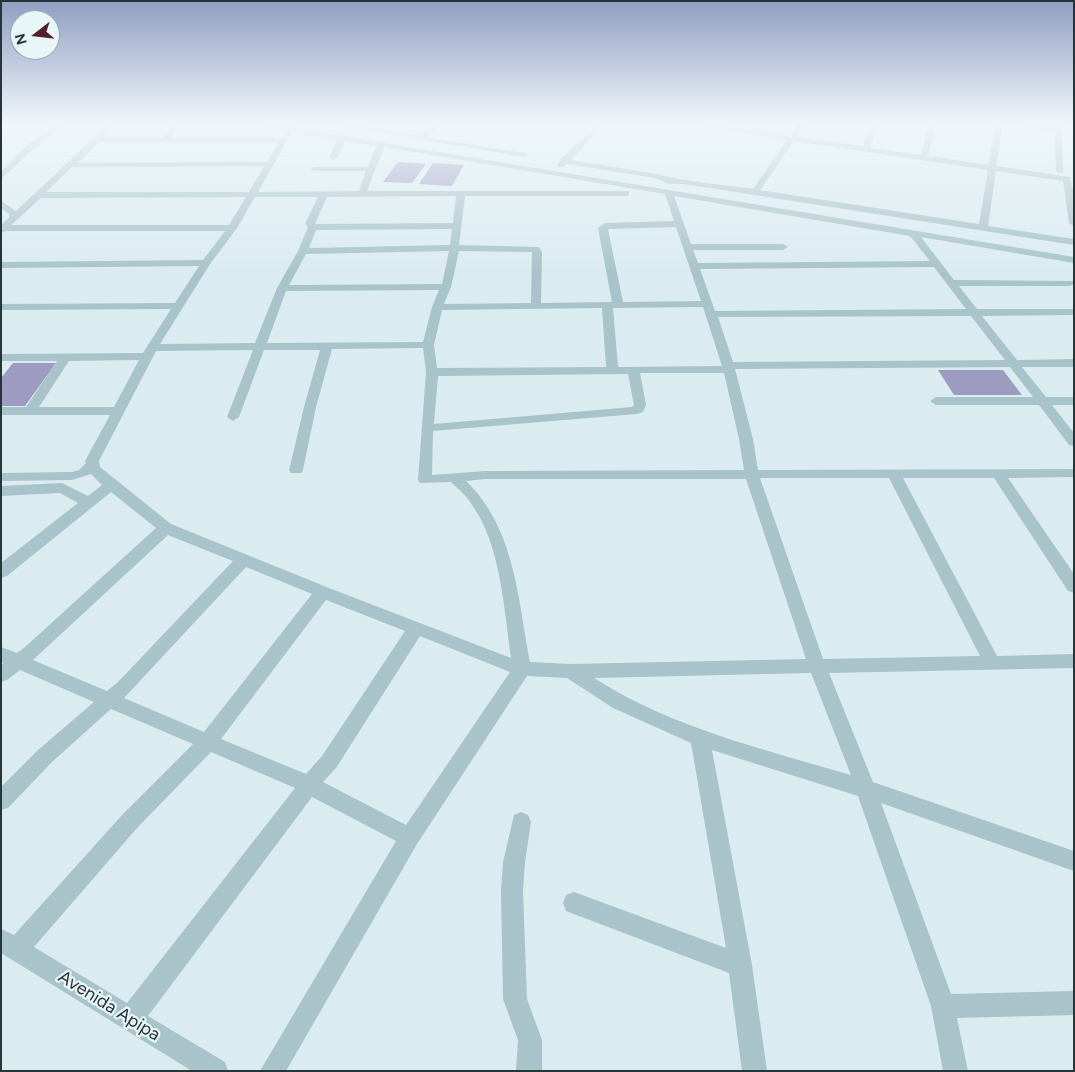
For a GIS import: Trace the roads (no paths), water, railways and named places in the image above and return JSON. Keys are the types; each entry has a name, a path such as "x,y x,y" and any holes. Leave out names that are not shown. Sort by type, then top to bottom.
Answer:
{"street":[{"path":"2,229 61,173"},
{"path":"1,477 72,476 84,473 92,465 92,461 149,352 206,264 232,228 265,173"},
{"path":"362,194 370,173"},
{"path":"548,173 1074,260"},
{"path":"639,173 657,176 669,181 684,181 1074,242"},
{"path":"755,192 768,173"},
{"path":"983,227 990,173"},
{"path":"1026,173 1067,179 1074,223"},
{"path":"39,194 668,192"},
{"path":"668,192 729,368 748,446 752,475 817,666 866,790 943,1006 956,1071"},
{"path":"233,417 261,348 282,288 302,252 313,227 310,224 324,194"},
{"path":"461,194 458,226 446,287 437,307 428,345 428,356 432,372 425,480 485,475 1074,473"},
{"path":"1,204 14,213 13,219"},
{"path":"612,370 613,304 604,226 679,224"},
{"path":"313,227 458,226"},
{"path":"2,229 232,228"},
{"path":"913,233 1074,442"},
{"path":"688,247 783,247"},
{"path":"302,252 536,249 536,305"},
{"path":"1,265 206,264"},
{"path":"694,266 937,264"},
{"path":"951,283 1069,283"},
{"path":"282,288 446,287"},
{"path":"437,307 613,304 709,309 975,313 1074,312"},
{"path":"1,307 180,306"},
{"path":"1,358 261,348 428,345"},
{"path":"296,470 310,406 327,346"},
{"path":"30,411 65,357"},
{"path":"432,372 1074,363"},
{"path":"427,428 633,411 639,409 640,405 633,370"},
{"path":"936,400 1074,401"},
{"path":"1,411 118,411"},
{"path":"92,465 111,486 166,528 323,592 522,668 570,671 1074,661"},
{"path":"894,474 993,664"},
{"path":"998,474 1074,587"},
{"path":"272,1071 410,837 522,668 501,552 492,527 478,502 454,477"},
{"path":"1,572 111,486"},
{"path":"1,491 62,488 89,503"},
{"path":"1,675 10,658 31,652 166,528"},
{"path":"1,801 44,756 124,687 244,559"},
{"path":"9,944 207,743 323,592"},
{"path":"130,1019 308,785 329,762 416,628"},
{"path":"10,658 308,785 410,837"},
{"path":"570,671 619,703 700,738 866,790 1074,861"},
{"path":"700,738 740,966 755,1071"},
{"path":"521,822 514,862 512,891 515,999 530,1040 529,1071"},
{"path":"574,903 740,966"},
{"name":"Avenida Apipa","path":"9,944 216,1071"},
{"path":"943,1006 1074,1003"}]}
